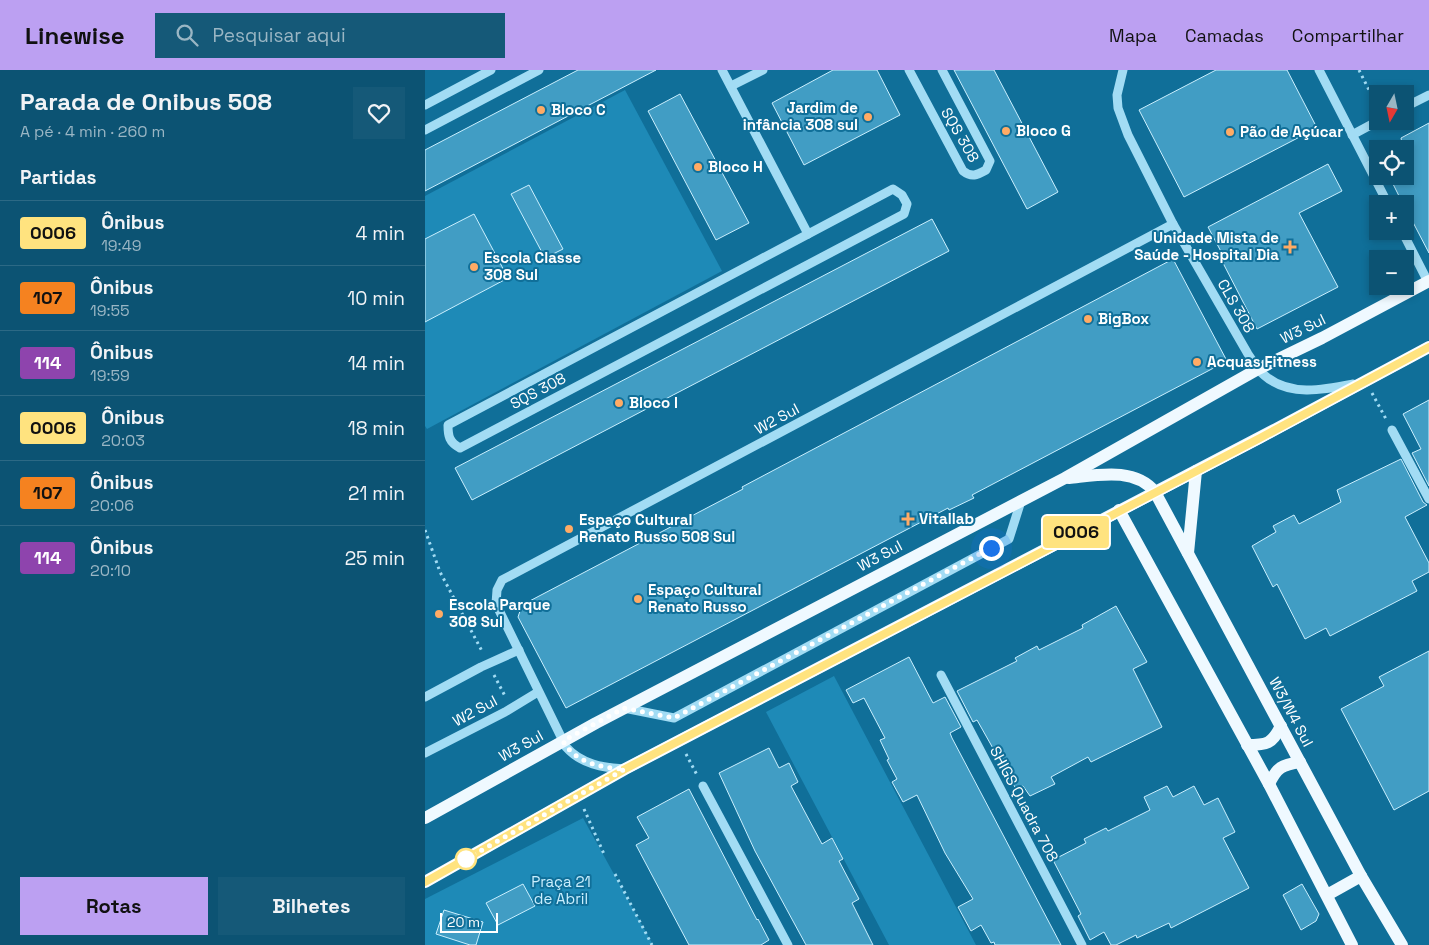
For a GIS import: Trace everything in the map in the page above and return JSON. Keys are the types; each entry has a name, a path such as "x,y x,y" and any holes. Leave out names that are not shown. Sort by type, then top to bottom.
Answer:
{"main road":[{"name":"W3 Sul","path":"425,818 624,708 1065,478 1258,369 1322,338 1428,281"},
{"path":"425,882 679,740 1196,471 1429,347"},
{"path":"1188,553 1196,471"},
{"path":"1065,478 1102,475 1127,476 1143,480 1155,492"},
{"name":"W3/W4 Sul","path":"1155,492 1361,876 1402,945"},
{"path":"1119,510 1269,784 1352,945"},
{"path":"1247,745 1261,745 1269,742 1275,738 1281,726"},
{"path":"1269,784 1273,774 1284,764 1300,762"},
{"path":"1327,895 1361,876"}],"street":[{"path":"425,105 491,70"},
{"path":"425,130 539,70"},
{"path":"722,70 808,234"},
{"path":"731,86 763,70"},
{"name":"SQS 308","path":"909,70 963,171 968,175 975,176 986,170 990,161 942,70"},
{"name":"CLS 308","path":"1123,70 1117,95 1118,108 1128,135 1173,224 1258,369 1271,380 1297,390 1325,389 1365,381"},
{"path":"1319,70 1383,195"},
{"path":"1414,102 1429,95"},
{"path":"1352,135 1369,126"},
{"name":"SQS 308","path":"893,189 902,195 907,204 904,214 487,434 460,448 452,444 448,436 448,425 808,234 893,189"},
{"name":"W2 Sul","path":"625,769 605,767 587,762 571,753 563,741 496,604 497,590 502,580 1173,224"},
{"path":"1407,240 1428,281"},
{"path":"1392,430 1429,499"},
{"path":"624,708 674,718 1009,539 1021,501"},
{"path":"425,696 519,650"},
{"name":"SHIGS Quadra 708","path":"941,675 1082,945"},
{"name":"W2 Sul","path":"425,754 505,712 538,692"},
{"path":"703,786 788,945"}],"path":[{"path":"1359,70 1369,90"},
{"path":"1365,381 1392,430"},
{"path":"425,530 441,572 506,698 507,707 505,712"},
{"path":"679,740 703,786"},
{"path":"578,795 604,854"},
{"path":"615,874 652,945"}],"green space":[{"path":"625,90 722,271 427,429 425,426 425,196"},
{"path":"834,676 976,945 889,945 766,712"},
{"name":"Praça 21 de Abril","path":"583,818 653,945 425,945 425,899"}],"building":[{"name":"Bloco C","path":"578,70 656,70 425,191 425,150"},
{"name":"Jardim de infância 308 sul","path":"833,70 877,70 900,115 804,165 772,103"},
{"name":"Bloco G","path":"954,70 994,70 1058,192 1027,209"},
{"name":"Pão de Açúcar","path":"1216,70 1287,70 1317,128 1184,197 1139,110"},
{"name":"Bloco H","path":"680,94 749,223 716,240 648,111"},
{"path":"1429,123 1429,253 1414,224 1414,195 1398,195 1394,185 1414,185 1414,140 1401,140 1401,138"},
{"name":"Unidade Mista de Saúde - Hospital Dia","path":"1328,164 1342,191 1299,213 1338,287 1257,329 1223,263 1226,261 1208,227"},
{"path":"529,185 563,249 545,258 511,194"},
{"path":"474,214 508,278 425,322 425,239"},
{"name":"Bloco I","path":"932,219 949,251 472,500 455,468"},
{"path":"1173,259 1227,361 972,495 974,498 949,510 948,508 566,708 518,617 522,605"},
{"path":"1429,400 1429,486 1412,453 1421,449 1403,414"},
{"path":"1401,459 1423,502 1427,505 1405,517 1429,563 1429,572 1412,581 1417,591 1330,636 1326,628 1305,639 1277,584 1273,587 1252,546 1276,532 1273,526 1294,515 1299,524 1341,502 1337,490"},
{"path":"1116,606 1147,662 1133,669 1162,727 1091,762 1088,757 1051,777 1055,784 1030,796 1023,786 1016,789 977,720 973,722 957,691 1017,661 1015,658 1037,646 1039,650 1083,628 1082,625"},
{"path":"1429,651 1429,791 1394,810 1341,709 1384,686 1379,677"},
{"path":"909,657 933,703 945,697 961,727 950,733 952,738 1061,945 995,945 994,942 991,943 981,925 971,931 958,907 973,899 945,853 917,795 903,802 892,782 897,779 887,760 889,759 880,740 885,738 864,698 853,703 846,690"},
{"path":"769,748 779,768 789,763 798,782 791,786 822,844 832,838 843,859 839,861 859,899 852,903 873,945 806,945 755,851 719,773"},
{"path":"1167,786 1173,797 1194,786 1204,805 1218,798 1235,832 1223,838 1249,888 1171,928 1169,923 1137,938 1136,935 1116,945 1111,945 1104,932 1090,940 1078,916 1081,914 1053,860 1086,843 1084,839 1106,828 1108,831 1150,810 1144,797"},
{"path":"689,789 769,940 761,945 689,945 636,845 649,838 637,817"},
{"path":"523,884 535,906 498,925 486,903"},
{"path":"1302,884 1319,914 1316,921 1301,930 1283,895"},
{"path":"444,910 483,922 476,945 470,945 436,934"}],"bus line":[{"name":"0006","path":"425,882 625,769 1260,438 1429,347"}],"place":[{"name":"Bloco C","path":"541,110"},
{"name":"Jardim de infância 308 sul","path":"868,117"},
{"name":"Bloco G","path":"1006,131"},
{"name":"Pão de Açúcar","path":"1230,132"},
{"name":"Bloco H","path":"698,167"},
{"name":"Unidade Mista de Saúde - Hospital Dia","path":"1290,247"},
{"name":"Escola Classe 308 Sul","path":"474,267"},
{"name":"BigBox","path":"1088,319"},
{"name":"Acquas Fitness","path":"1197,362"},
{"name":"Bloco I","path":"619,403"},
{"name":"Vitallab","path":"908,519"},
{"name":"Espaço Cultural Renato Russo 508 Sul","path":"569,529"},
{"name":"Espaço Cultural Renato Russo","path":"638,599"},
{"name":"Escola Parque 308 Sul","path":"439,614"}],"route":[{"path":"466,859 625,769 596,765 578,758 571,753 563,741 624,708 674,718 991,548"}]}
